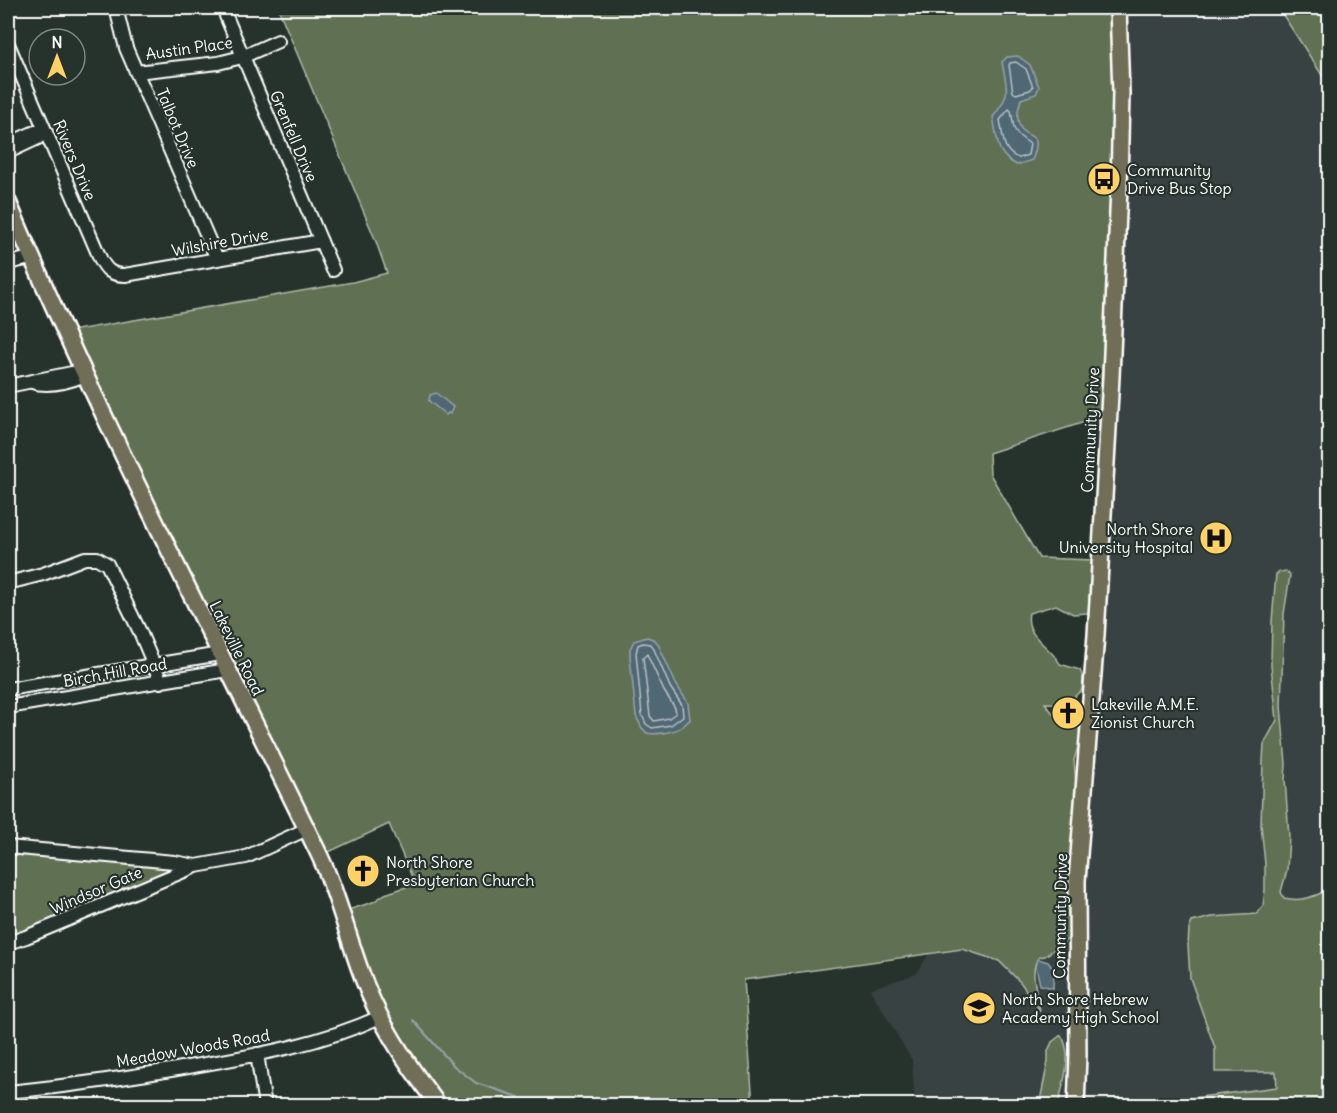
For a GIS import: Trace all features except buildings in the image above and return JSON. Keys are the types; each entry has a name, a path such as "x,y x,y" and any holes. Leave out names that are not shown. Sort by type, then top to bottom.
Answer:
{"main road":[{"name":"Community Drive","path":"1076,1106 1077,880 1095,646 1111,376 1121,104 1118,8"},
{"name":"Lakeville Road","path":"8,202 85,375 327,871 358,966 380,1017 397,1050 439,1106"}],"street":[{"name":"Talbot Drive","path":"116,8 126,48 217,259"},
{"name":"Grenfell Drive","path":"225,16 333,270"},
{"name":"Austin Place","path":"136,72 218,63 242,57 278,42"},
{"name":"Rivers Drive","path":"8,44 44,132 104,266 109,272 125,275"},
{"path":"8,144 35,132 44,132"},
{"path":"8,152 38,138 44,132"},
{"name":"Wilshire Drive","path":"125,275 321,241"},
{"path":"8,263 32,258"},
{"path":"8,386 32,382 42,385 73,380 85,375"},
{"path":"8,583 43,574 86,558 97,558 107,564 161,681"},
{"path":"8,689 220,654"},
{"name":"Birch Hill Road","path":"8,707 227,670"},
{"name":"Windsor Gate","path":"8,943 26,938 196,866 246,857 307,829"},
{"name":"Windsor Gate","path":"8,847 196,866"},
{"name":"Meadow Woods Road","path":"8,1092 132,1076 257,1054 327,1038 380,1017"},
{"path":"257,1054 265,1106"}],"shaded area":[{"name":"North Shore University Hospital","path":"1115,8 1245,8 1283,15 1329,86 1329,907 1213,917 1276,1072 1278,1088 1138,1106 915,1105 912,1060 870,989 916,974 929,954 1076,933 1104,549"}],"green space":[{"path":"278,8 1115,8 1108,420 1091,420 989,453 990,474 1039,558 1093,560 1088,613 1073,614 1056,605 1029,613 1030,629 1034,635 1060,664 1080,670 1083,678 1082,690 1075,696 1075,704 1045,703 1056,716 1072,720 1083,730 1074,760 1080,834 1076,933 1045,956 1039,957 1036,963 1034,976 1040,1011 1021,983 999,961 962,949 744,980 753,1105 439,1105 397,1050 342,912 415,884 389,824 320,856 65,332 353,282 387,273 375,239"},
{"path":"1245,8 1329,8 1329,86 1283,15"},
{"path":"1280,572 1290,575 1284,614 1281,706 1289,837 1287,870 1281,892 1284,898 1302,899 1329,889 1329,1105 1138,1105 1277,1087 1276,1072 1215,1072 1215,1048 1190,978 1188,945 1192,922 1212,917 1257,914 1263,906 1265,864 1261,825 1263,761 1264,744 1277,720 1271,665 1276,574"},
{"path":"8,847 196,866 8,943"},
{"path":"1061,1035 1067,1051 1067,1060 1058,1105 1044,1105 1041,1096 1048,1051 1052,1042"}],"water":[{"path":"1018,56 1030,65 1039,87 1036,94 1021,99 1019,124 1025,133 1035,139 1036,143 1032,160 1017,165 1001,151 993,117 1006,96 1002,62 1007,57"},
{"path":"436,393 453,407 450,414 446,415 429,401 430,395"},
{"path":"647,637 658,644 676,684 688,703 690,720 680,728 656,734 647,733 636,716 630,657 630,649 634,641"},
{"path":"1038,959 1048,962 1054,970 1053,988 1040,985 1036,967"}],"waterway":[{"path":"413,1020 454,1066 476,1083 519,1097"}],"place":[{"name":"Community Drive Bus Stop","path":"1104,179"},
{"name":"North Shore University Hospital","path":"1216,538"},
{"name":"Lakeville A.M.E. Zionist Church","path":"1068,713"},
{"name":"North Shore Presbyterian Church","path":"363,871"},
{"name":"North Shore Hebrew Academy High School","path":"979,1008"}]}
